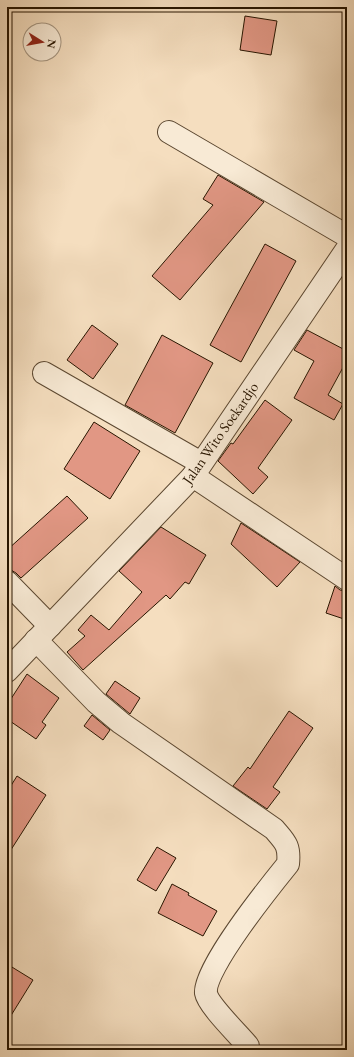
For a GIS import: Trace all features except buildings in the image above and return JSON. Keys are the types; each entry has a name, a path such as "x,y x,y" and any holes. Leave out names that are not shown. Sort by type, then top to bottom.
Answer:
{"street":[{"path":"169,132 346,249"},
{"name":"Jalan Wito Soekardjo","path":"7,670 197,469 346,249"},
{"path":"44,372 197,469 347,579"},
{"path":"7,582 43,633 96,702 121,723 274,828 287,844 289,856 288,864 258,901 225,949 212,972 206,992 211,1003 248,1046 248,1050"}]}
